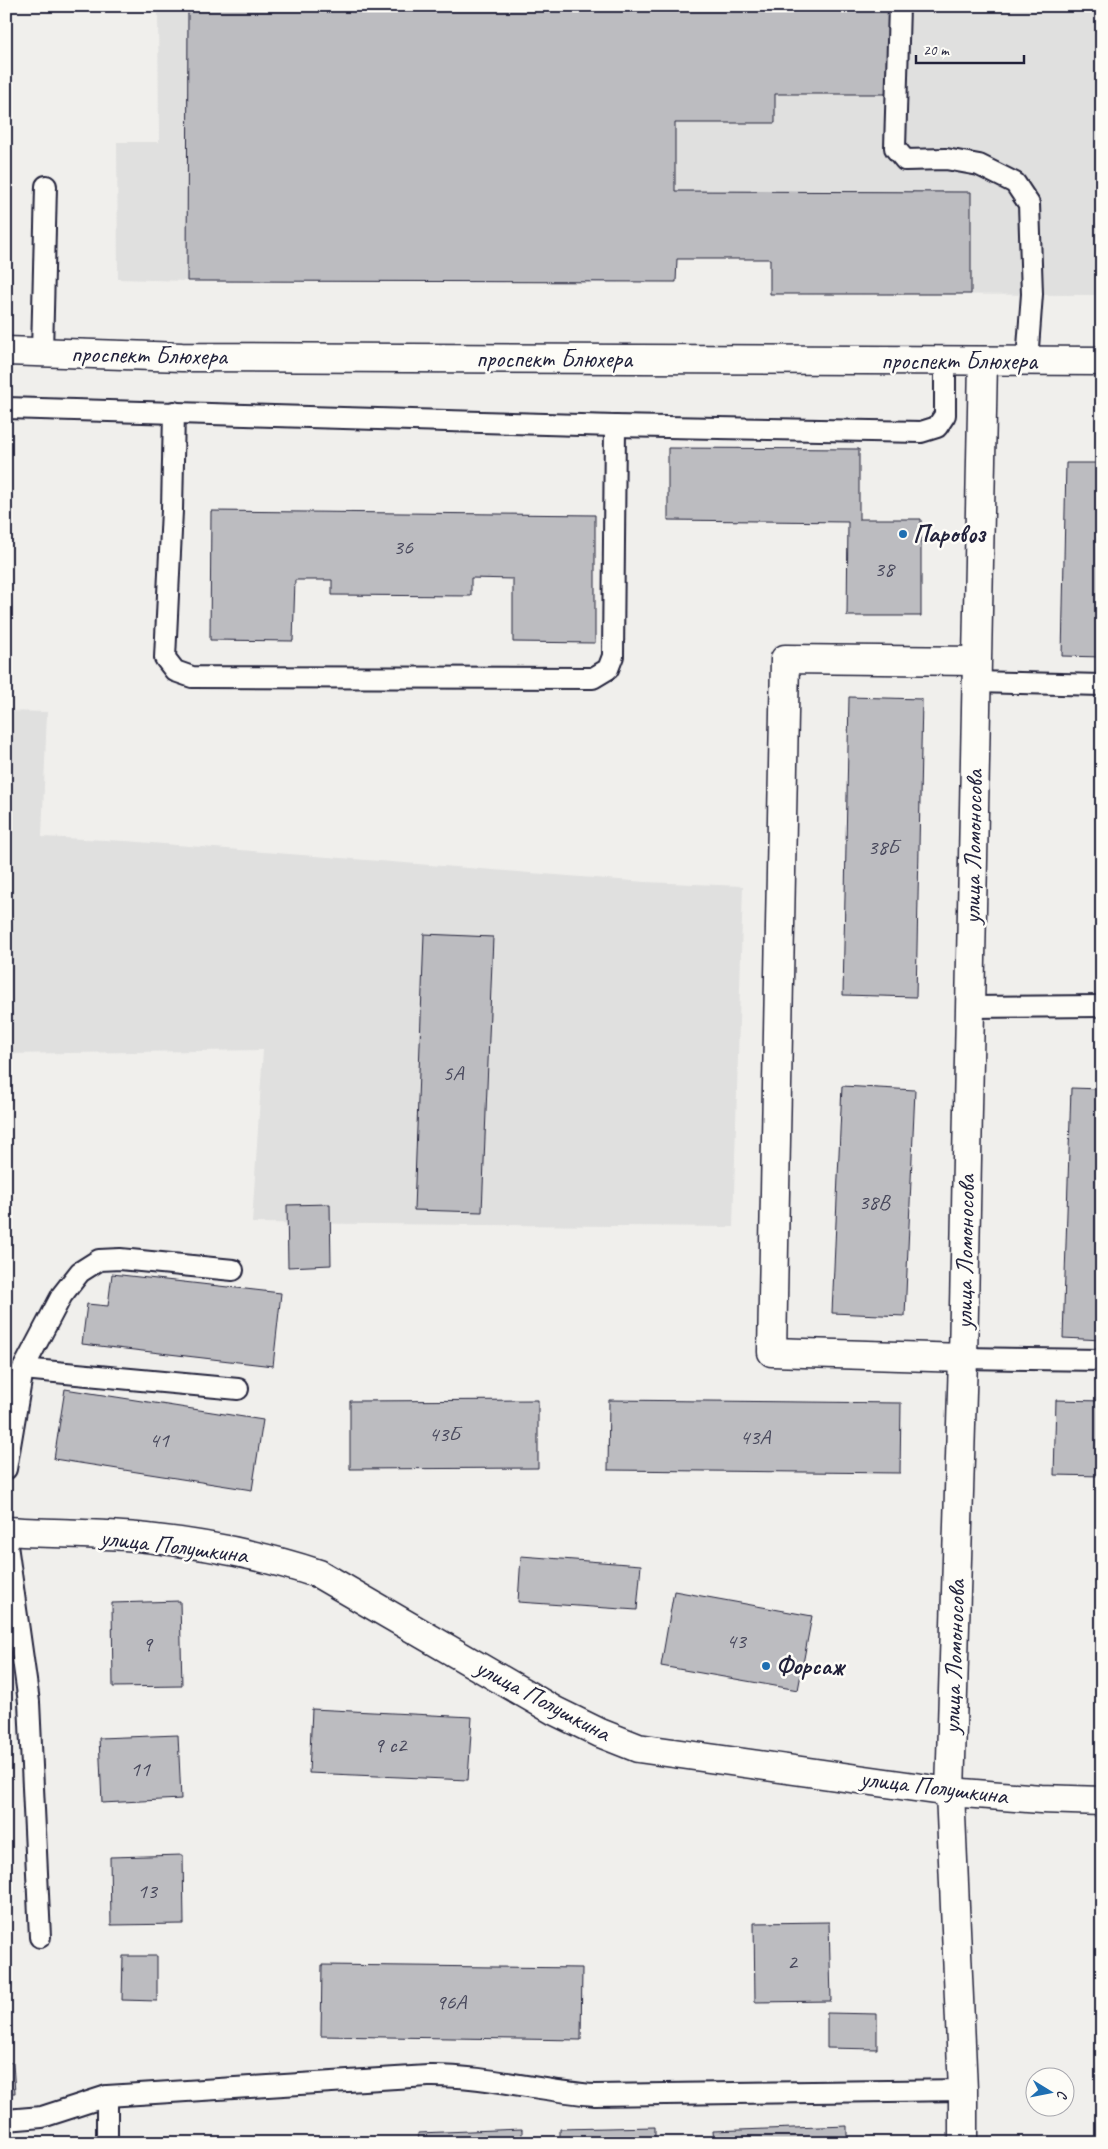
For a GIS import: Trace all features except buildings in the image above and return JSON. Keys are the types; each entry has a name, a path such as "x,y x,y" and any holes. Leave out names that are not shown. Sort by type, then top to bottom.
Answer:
{"street":[{"name":"проспект Блюхера","path":"6,351 182,357 1102,362"},
{"name":"улица Ломоносова","path":"963,2143 963,2090 950,1792 963,1358 983,361"},
{"path":"963,1358 772,1352 784,659 976,672"},
{"name":"улица Полушкина","path":"6,1531 147,1538 247,1554 319,1574 555,1711 600,1733 638,1748 950,1792 1041,1799 1102,1801"}],"lane":[{"path":"899,6 895,148 905,160 946,159 979,165 1015,183 1029,204 1032,294 1027,361"},
{"path":"42,352 46,186"},
{"path":"6,408 615,426 921,432 937,427 945,415 945,361"},
{"path":"174,412 172,510 165,658 175,671 192,677 593,678 608,669 613,656 615,426"},
{"path":"976,672 1102,685"},
{"path":"969,1007 1102,1006"},
{"path":"6,1469 22,1369 62,1294 80,1272 99,1260 120,1259 233,1270"},
{"path":"963,1358 1102,1360"},
{"path":"22,1369 238,1389"},
{"path":"6,1538 29,1702 40,1937"},
{"path":"6,2120 42,2117 107,2096 450,2076 595,2095 963,2090"},
{"path":"107,2096 107,2143"}],"shaded area":[{"path":"158,6 1102,6 1102,295 770,294 769,259 677,259 676,282 187,281 118,279 117,142 159,142"},
{"path":"6,711 47,712 42,837 126,841 645,882 743,886 733,1227 252,1223 263,1050 6,1054"}],"place":[{"name":"Паровоз","path":"903,534"},
{"name":"Форсаж","path":"766,1666"}]}
